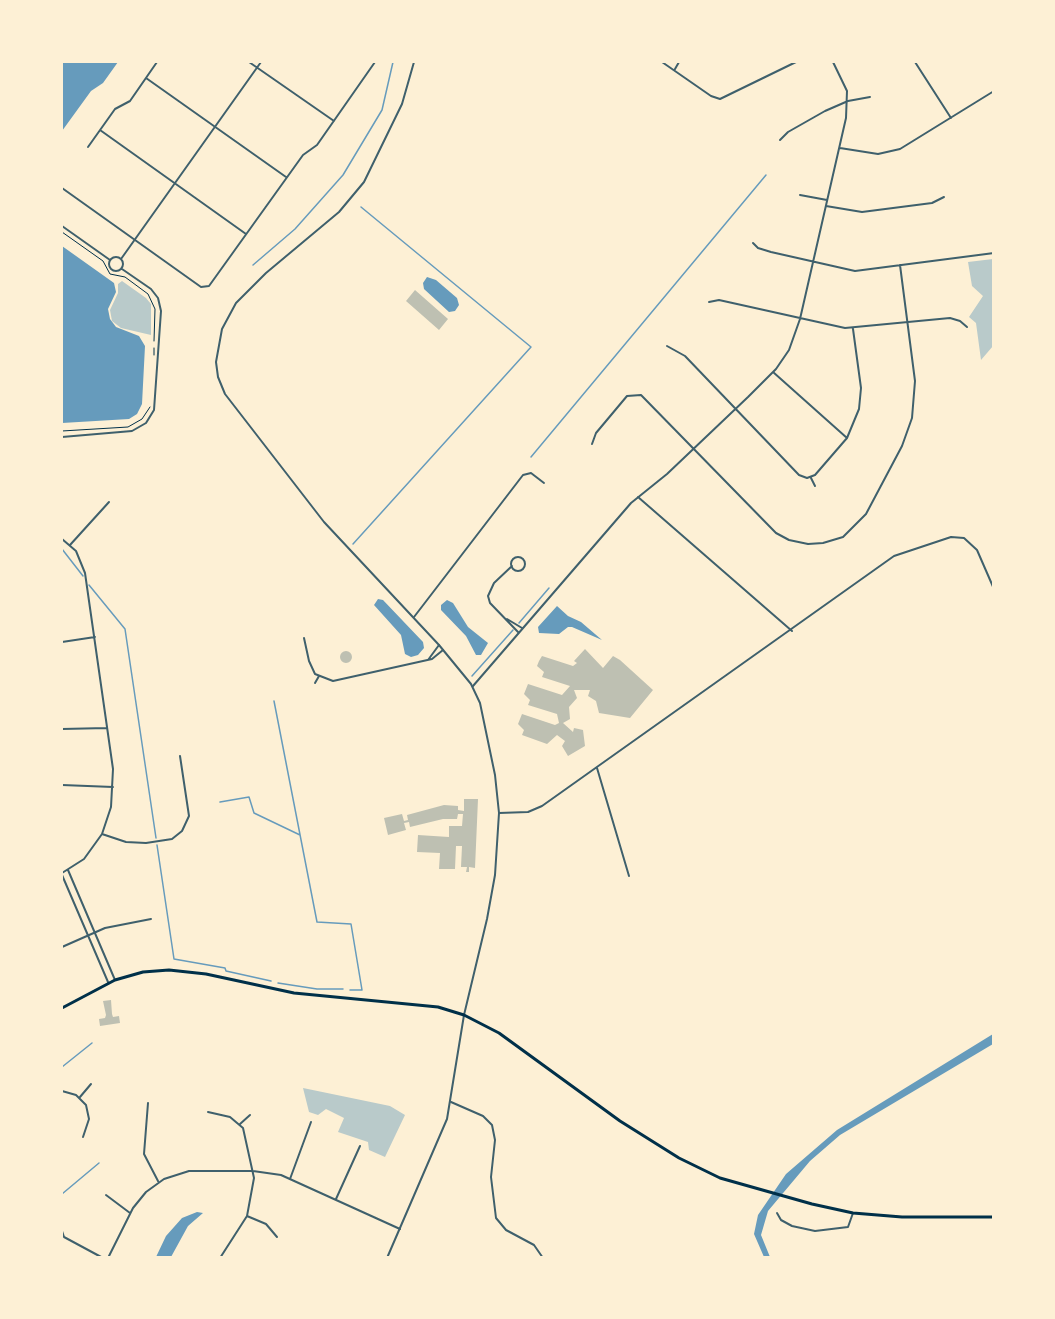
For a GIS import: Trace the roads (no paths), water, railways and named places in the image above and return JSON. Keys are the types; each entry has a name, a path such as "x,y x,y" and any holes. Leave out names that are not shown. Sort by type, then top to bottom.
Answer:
{"main road":[{"path":"62,1008 108,982 154,971 193,972 294,993 421,1004 464,1015 499,1033 620,1121 672,1155 715,1176 795,1200 853,1213 993,1217"}],"street":[{"path":"88,147 115,109 130,101 157,62"},
{"path":"249,62 334,121"},
{"path":"62,436 132,431 146,423 154,410 159,304 151,289 122,269 121,259 261,62"},
{"path":"62,188 205,287 209,286 303,155 317,145 374,63 370,62"},
{"path":"387,1257 439,1141 450,1102 464,1015 492,896 499,813 497,784 482,712 472,686 439,645 324,522 225,394 218,376 216,362 222,329 236,303 266,273 339,212 364,182 402,104 414,62"},
{"path":"662,62 711,96 720,99 796,62"},
{"path":"674,70 679,62"},
{"path":"472,686 637,496 666,474 735,408 772,372 789,350 800,318 848,101 845,84 833,62"},
{"path":"915,62 951,118"},
{"path":"146,78 287,177"},
{"path":"839,148 869,154 892,152 993,91"},
{"path":"780,140 801,124 848,101 870,97"},
{"path":"100,130 246,234"},
{"path":"800,195 827,200"},
{"path":"826,206 862,212 932,203 944,197"},
{"path":"62,226 110,260 111,270 116,272 122,269"},
{"path":"753,243 758,248 855,271 993,253"},
{"path":"110,260 115,257 121,259"},
{"path":"592,444 602,425 627,396 634,394 644,397 770,529 783,537 808,544 823,543 843,537 866,514 909,430 915,388 900,265"},
{"path":"710,302 719,300 853,329 950,318 960,321 967,327"},
{"path":"811,478 847,438 855,423 861,399 853,329"},
{"path":"667,346 685,356 799,475 811,478 815,486"},
{"path":"772,372 847,438"},
{"path":"413,618 524,474 531,473 544,483"},
{"path":"637,496 792,631"},
{"path":"70,545 109,502"},
{"path":"499,813 535,809 792,631 894,556 959,537 975,546 993,589"},
{"path":"62,538 80,558 85,573 108,728 113,787 111,807 102,834 84,859 62,874 108,982"},
{"path":"512,566 514,570 521,570 524,562 515,558 512,566 495,583 488,596 489,603 518,632"},
{"path":"507,619 522,628"},
{"path":"62,642 94,637"},
{"path":"304,638 309,661 319,676 339,680 432,660 443,650"},
{"path":"428,660 439,645"},
{"path":"315,683 319,676"},
{"path":"62,729 108,728"},
{"path":"102,834 135,843 172,839 182,831 189,816 180,756"},
{"path":"597,768 629,876"},
{"path":"62,785 113,787"},
{"path":"68,870 115,980"},
{"path":"62,946 95,932 151,919"},
{"path":"80,1097 91,1084"},
{"path":"62,1091 80,1097 89,1114 82,1137"},
{"path":"450,1102 480,1114 492,1125 495,1140 491,1177 496,1218 506,1230 534,1245 543,1257"},
{"path":"148,1103 144,1154 158,1182"},
{"path":"208,1112 230,1117 240,1124 246,1135 254,1171 253,1192 247,1216 222,1257"},
{"path":"240,1124 250,1115"},
{"path":"290,1179 311,1122"},
{"path":"336,1199 360,1146"},
{"path":"108,1257 139,1199 158,1182 189,1171 254,1171 290,1179 400,1229"},
{"path":"106,1196 130,1213"},
{"path":"777,1213 781,1220 792,1226 815,1231 848,1227 853,1213"},
{"path":"247,1216 266,1224 277,1236"},
{"path":"62,1231 64,1237 103,1257"}],"water":[{"path":"62,62 118,62 103,83 91,91 62,131"},
{"path":"62,246 114,283 116,292 108,309 110,319 116,327 139,336 145,346 142,404 137,414 129,419 62,423"},
{"path":"427,277 436,280 457,298 459,305 455,311 449,312 424,289 423,283"},
{"path":"378,599 383,600 423,642 424,648 418,655 411,657 405,654 401,635 374,605"},
{"path":"447,600 453,603 468,627 488,643 481,655 476,655 466,636 441,610 441,605"},
{"path":"557,606 602,640 572,627 568,627 559,634 539,633 538,627"},
{"path":"993,1034 993,1044 840,1135 810,1161 768,1211 761,1235 770,1257 764,1257 754,1234 758,1215 786,1174 837,1130"},
{"path":"197,1212 203,1213 188,1226 171,1257 156,1257 166,1236 182,1218"}],"waterway":[{"path":"253,265 295,229 343,175 382,110 393,62"},
{"path":"531,457 766,175"},
{"path":"353,544 531,347 361,207"},
{"path":"62,549 83,576"},
{"path":"89,585 125,629 156,838"},
{"path":"519,623 549,588"},
{"path":"472,676 513,630"},
{"path":"274,701 317,922 351,924 362,990 350,990"},
{"path":"220,802 249,797 254,813 300,835"},
{"path":"157,845 174,959 225,968 226,971 271,981"},
{"path":"278,983 317,989 343,989"},
{"path":"62,1067 92,1043"},
{"path":"62,1194 99,1163"}]}
